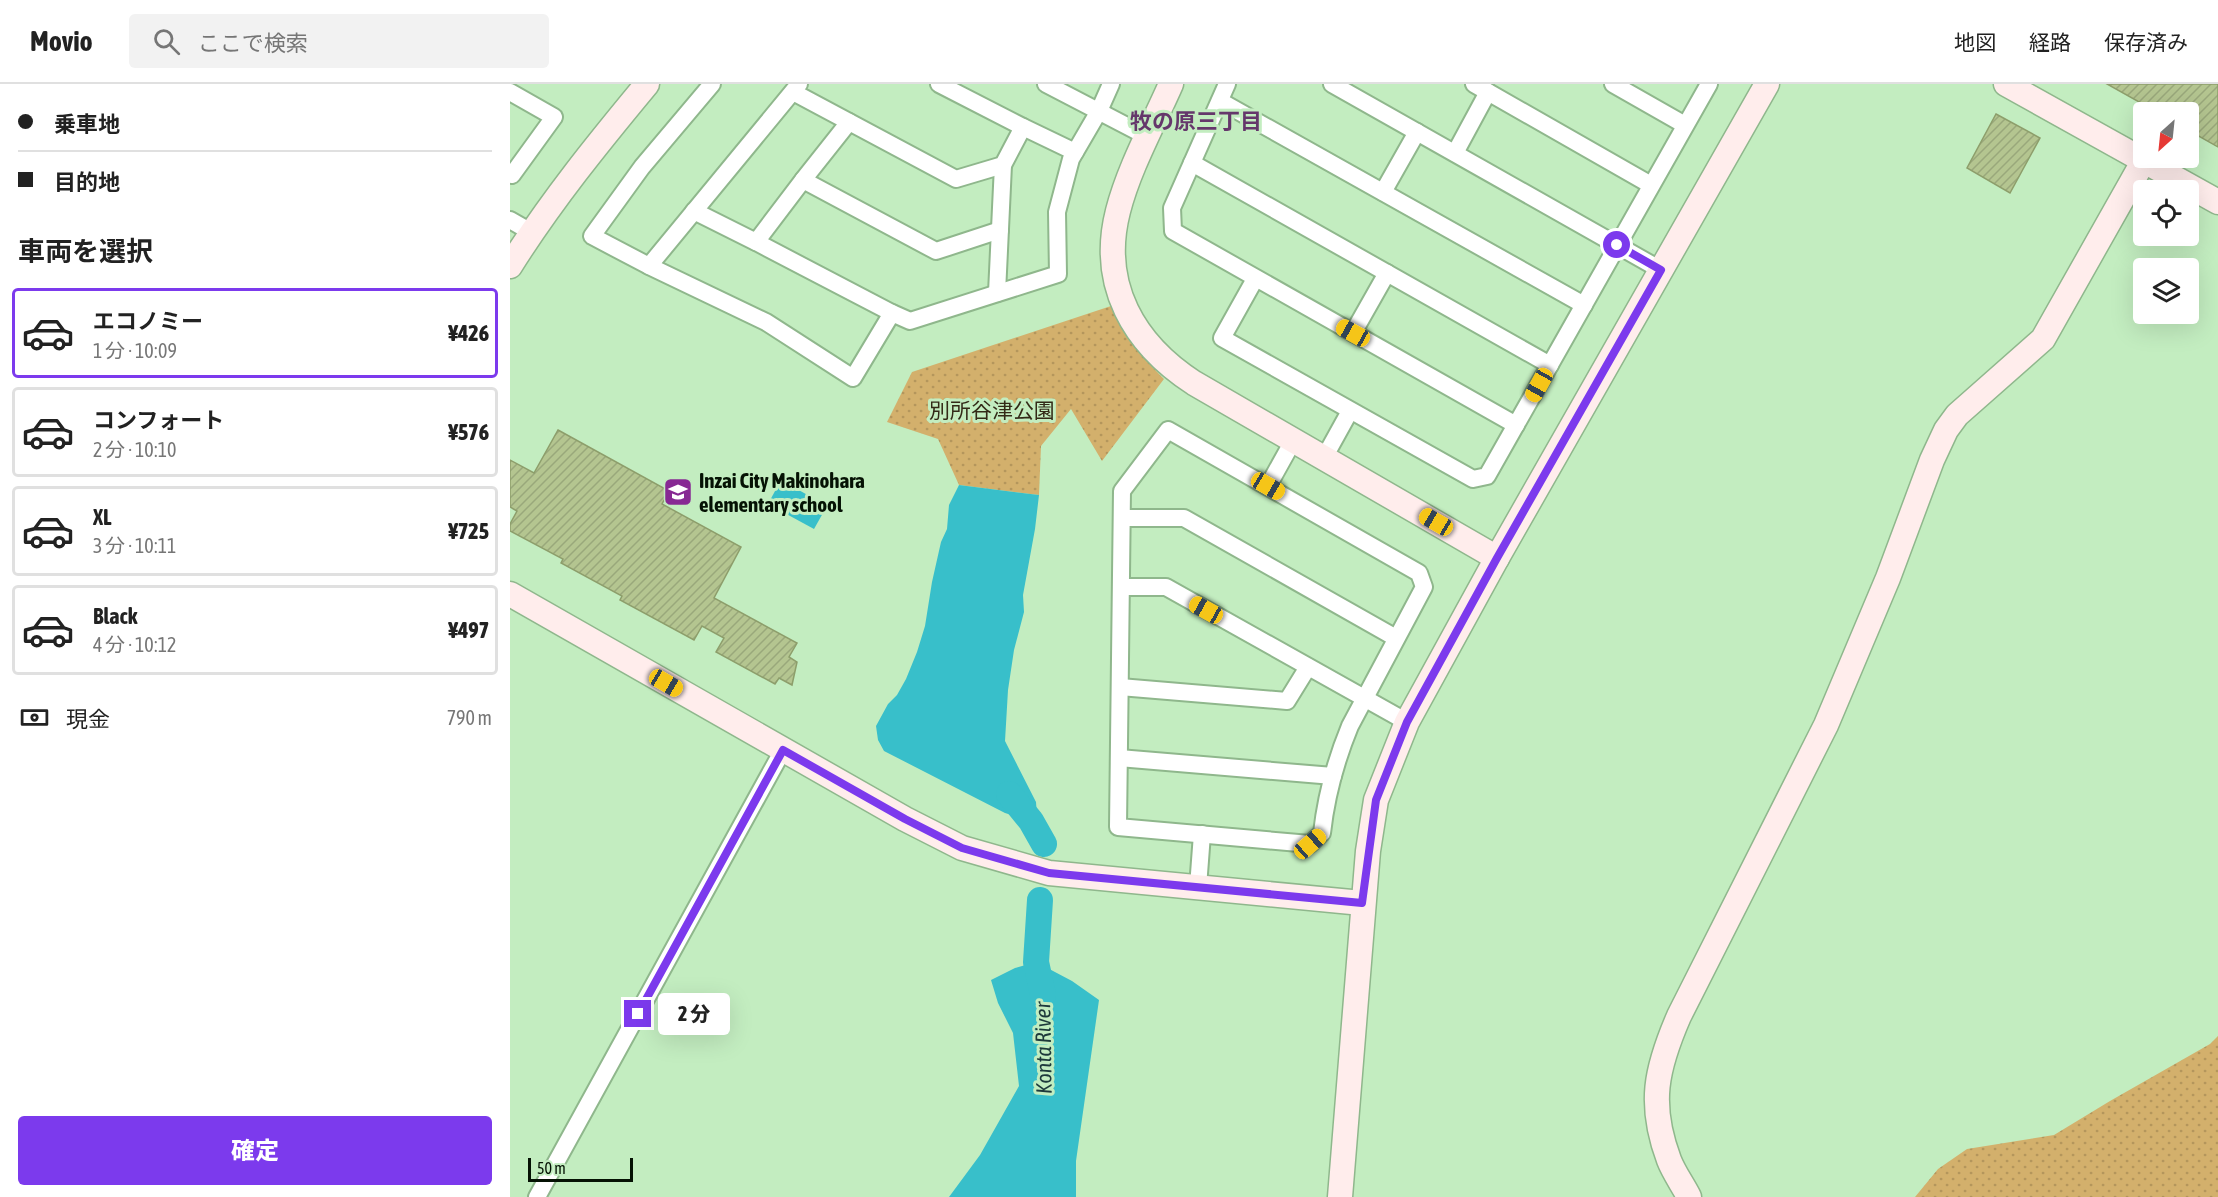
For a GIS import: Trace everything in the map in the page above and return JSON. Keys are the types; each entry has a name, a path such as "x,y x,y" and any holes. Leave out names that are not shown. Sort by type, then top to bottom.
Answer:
{"street":[{"path":"510,266 531,232 585,158 647,84"},
{"path":"712,84 642,167 592,236 766,322 853,378 892,313"},
{"path":"939,84 1075,152"},
{"path":"1046,84 1148,137"},
{"path":"694,211 910,321 1058,274 1058,212 1071,159 1099,111 1111,84"},
{"path":"1172,84 1125,188 1114,231 1114,267 1124,305 1136,328 1152,350 1171,368 1497,558"},
{"path":"1227,84 1172,208 1173,231 1516,425"},
{"path":"1332,84 1661,270"},
{"path":"1613,84 1685,125"},
{"path":"1256,279 1222,338 1473,479 1487,476 1709,84"},
{"path":"1340,1197 1362,903 1376,800 1407,722 1497,558 1767,84"},
{"path":"2006,84 2133,156"},
{"path":"649,266 796,88 849,122 956,179 1003,165"},
{"path":"1455,153 1481,88 1651,185"},
{"path":"510,92 554,117 512,175 510,174"},
{"path":"1220,100 1584,305"},
{"path":"756,242 849,122"},
{"path":"997,293 1003,165 1023,127"},
{"path":"1383,192 1417,132"},
{"path":"1192,163 1550,365"},
{"path":"1689,1197 1670,1162 1656,1112 1659,1070 1678,1016 1826,725 1888,578 1932,460 1946,430 1957,415 2043,339 2140,168"},
{"path":"2154,168 2218,202"},
{"path":"802,180 936,251 1000,230"},
{"path":"510,220 531,232"},
{"path":"1353,333 1387,273"},
{"path":"1324,458 1350,411"},
{"path":"1168,430 1419,573 1424,588 1363,698 1342,744 1327,801 1322,833 1310,844 1118,827 1123,518 1122,491 1168,430"},
{"path":"1268,486 1293,441"},
{"path":"1123,518 1184,518 1396,638"},
{"path":"1122,587 1166,587 1407,722"},
{"path":"510,594 905,819 962,848 1049,873 1362,903"},
{"path":"1120,687 1287,701 1308,667"},
{"path":"537,1197 783,750"},
{"path":"1119,758 1334,776"},
{"path":"1198,887 1202,834"}],"green space":[{"name":"別所谷津公園","path":"1114,305 1128,336 1164,379 1102,461 1071,409 1041,446 1039,495 959,485 938,439 887,422 912,372"},
{"path":"2218,1036 2218,1197 1915,1197 1938,1169 1967,1149 2054,1135 2210,1044"}],"water":[{"path":"781,480 827,506 814,529 768,504"},
{"path":"959,485 1039,495 1023,595 1024,612 1014,650 1008,690 1005,741 1036,802 1037,816 1031,821 1005,813 884,751 878,740 876,726 906,679 917,652 925,626 941,542 947,529 949,505"},
{"path":"1036,962 1072,981 1099,1000 1076,1161 1076,1197 949,1197 980,1155 1019,1086 1013,1033 998,1003 991,980 1015,968"}],"building":[{"path":"2107,84 2218,84 2218,147 2199,136 2199,102 2139,102"},
{"path":"1996,114 2040,138 2010,193 1967,168"},
{"path":"558,430 669,491 662,504 741,547 714,598 797,643 789,657 797,662 792,685 779,678 775,684 716,652 724,638 702,626 694,640 620,600 622,596 561,563 563,559 510,531 510,524 517,511 510,507 510,460 534,473"}],"waterway":[{"name":"Konta River","path":"1009,794 1031,821 1044,844"},
{"name":"Konta River","path":"1040,900 1036,962 1043,995"}],"place":[{"name":"Inzai City Makinohara elementary school","path":"678,492"}],"district":[{"name":"牧の原三丁目","path":"1196,121"}],"route":[{"path":"638,1014 783,750 905,819 962,848 1049,873 1362,903 1376,800 1398,740 1497,558 1661,270 1617,245"}]}
